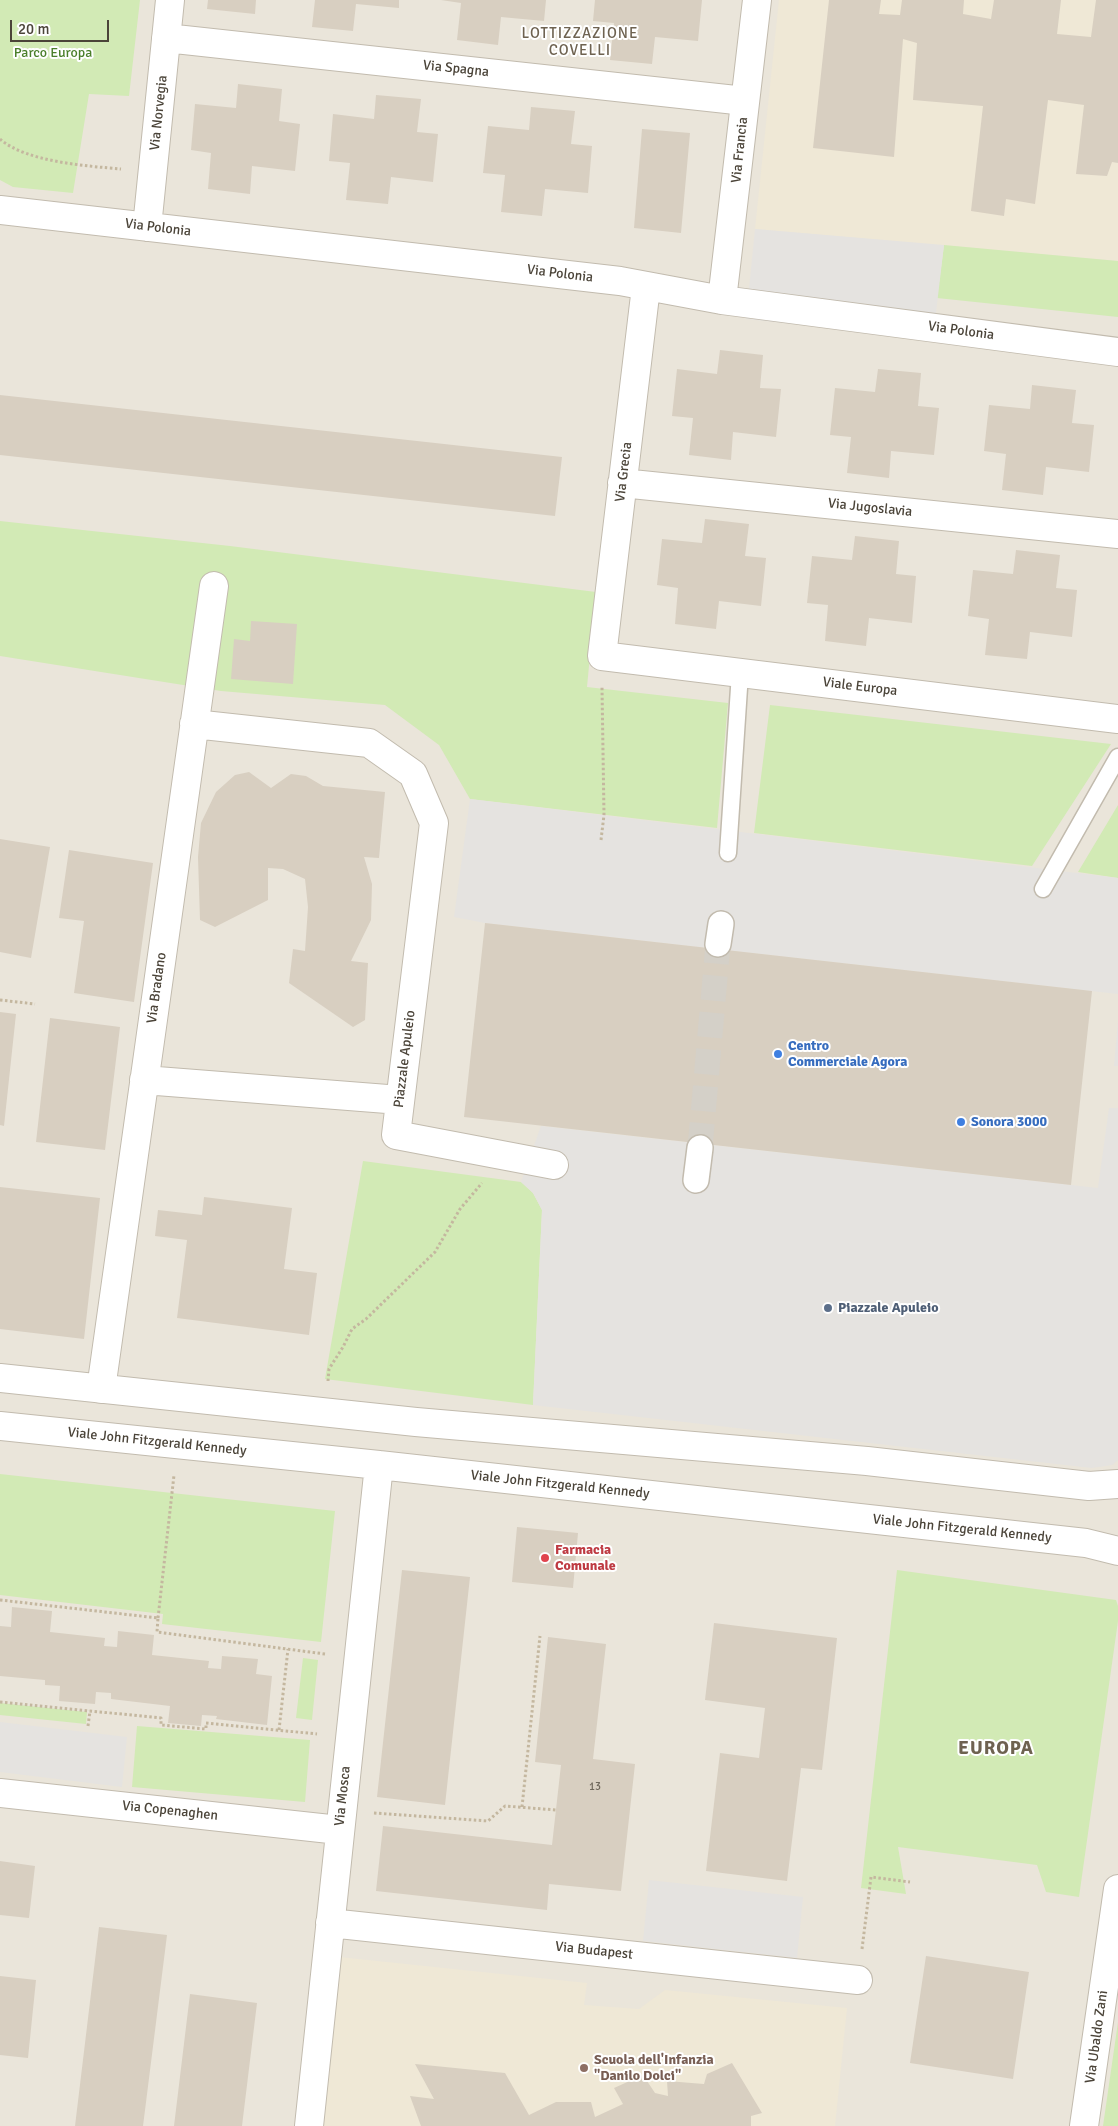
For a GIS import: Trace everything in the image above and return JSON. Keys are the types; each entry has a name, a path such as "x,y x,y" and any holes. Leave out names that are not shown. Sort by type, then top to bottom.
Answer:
{"street":[{"name":"Via Norvegia","path":"147,227 170,0"},
{"name":"Via Francia","path":"722,300 757,0"},
{"name":"Via Spagna","path":"166,38 745,101"},
{"name":"Via Polonia","path":"0,210 620,281 722,300 1118,352"},
{"name":"Via Grecia","path":"602,656 646,287"},
{"name":"Via Jugoslavia","path":"622,483 1118,534"},
{"name":"Via Bradano","path":"101,1390 214,586"},
{"name":"Viale Europa","path":"602,656 1118,719"},
{"name":"Piazzale Apuleio","path":"194,724 369,743 413,774 434,823 396,1135 554,1165"},
{"path":"144,1080 400,1100"},
{"path":"696,1180 700,1148"},
{"path":"0,1378 416,1422 867,1461 1089,1486 1118,1484"},
{"name":"Viale John Fitzgerald Kennedy","path":"0,1426 378,1465 1078,1542 1118,1551"},
{"name":"Via Mosca","path":"309,2126 378,1465"},
{"name":"Via Copenaghen","path":"0,1793 340,1830"},
{"name":"Via Ubaldo Zani","path":"1084,2126 1118,1889"},
{"name":"Via Budapest","path":"330,1923 858,1980"}],"lane":[{"path":"728,852 740,673"},
{"path":"1043,889 1118,757"}],"path":[{"path":"0,139 19,151 76,165 153,172"},
{"path":"601,840 604,814 602,656"},
{"path":"0,1000 35,1004"},
{"path":"328,1390 329,1369 352,1329 366,1319 435,1252 460,1208 506,1156"},
{"path":"174,1470 157,1632 325,1654"},
{"path":"0,1600 158,1618"},
{"path":"522,1807 540,1636"},
{"path":"279,1730 288,1649"},
{"path":"0,1702 162,1718 160,1725 206,1729 206,1723 316,1734"},
{"path":"88,1726 90,1711"},
{"path":"370,1812 488,1821 505,1806 556,1810"},
{"path":"858,1980 871,1877 910,1882"}],"shaded area":[{"path":"0,0 1118,0 1118,2126 0,2126"},
{"path":"779,0 1118,0 1118,261 755,229"},
{"path":"755,229 944,245 933,338 746,319"},
{"path":"470,799 1118,878 1118,994 485,923 454,917"},
{"path":"1118,1021 1118,1066 1114,1066"},
{"name":"Piazzale Apuleio","path":"1109,1108 1118,1108 1118,1460 1112,1465 1092,1468 533,1405 542,1210 533,1193 521,1182 541,1126 1098,1188"},
{"path":"0,1722 127,1737 122,1787 0,1772"},
{"path":"649,1880 803,1897 797,1958 643,1941"},
{"name":"Scuola dell'Infanzia \"Danilo Dolci\"","path":"339,1957 587,1983 584,2005 639,2009 665,1990 847,2008 835,2126 322,2126"}],"green space":[{"name":"Parco Europa","path":"0,0 140,0 129,96 89,94 73,193 13,187 0,180"},
{"path":"944,245 1118,261 1118,317 937,298"},
{"path":"0,521 230,546 596,592 587,687 728,703 717,828 470,799 439,745 385,705 221,691 0,656"},
{"path":"770,705 1111,744 1032,866 754,833"},
{"path":"1118,805 1118,878 1078,872"},
{"path":"363,1161 521,1182 533,1193 542,1210 533,1405 325,1379"},
{"path":"0,1474 335,1511 321,1642 162,1624 163,1614 0,1595"},
{"path":"897,1570 1116,1600 1118,1621 1079,1897 1046,1892 1037,1865 898,1847 906,1894 861,1888"},
{"path":"303,1658 318,1660 312,1720 296,1718"},
{"path":"0,1703 87,1712 86,1724 0,1715"},
{"path":"137,1726 310,1740 305,1802 132,1787"},
{"path":"1118,2022 1118,2126 1103,2126"}],"building":[{"path":"208,0 256,0 255,14 207,9"},
{"path":"315,0 399,0 399,8 356,4 353,31 312,27"},
{"path":"441,0 546,0 544,21 501,17 498,45 457,40 461,3"},
{"path":"595,0 702,0 698,41 655,37 652,64 610,60 614,23 593,21"},
{"path":"829,0 881,0 879,14 900,15 902,0 964,0 963,14 991,19 994,0 1061,0 1057,34 1091,37 1096,0 1118,0 1118,163 1112,162 1107,176 1076,174 1084,105 1048,100 1035,204 1006,199 1004,216 971,211 983,106 913,100 917,43 903,39 894,157 813,148"},
{"path":"238,84 282,89 279,121 300,124 295,171 252,166 250,194 208,189 211,153 191,150 195,104 236,108"},
{"path":"376,95 421,99 417,132 438,134 433,182 391,177 388,204 346,200 350,163 329,161 333,114 374,119"},
{"path":"531,107 575,111 571,144 592,146 588,193 545,189 542,216 501,212 505,175 483,173 488,126 529,130"},
{"path":"642,129 690,133 681,233 634,228"},
{"path":"720,350 763,355 760,388 781,389 776,437 733,432 731,460 689,455 693,418 672,416 677,369 717,374"},
{"path":"878,369 921,373 918,406 939,408 934,455 891,451 889,478 847,473 851,437 830,435 835,388 875,392"},
{"path":"1032,385 1076,390 1072,423 1094,425 1089,472 1046,467 1043,495 1002,490 1006,454 984,451 989,405 1030,409"},
{"path":"0,395 562,457 555,516 0,455"},
{"path":"705,519 749,524 745,556 766,558 761,606 719,601 716,629 675,624 678,588 657,585 662,539 702,543"},
{"path":"855,536 899,541 896,574 916,576 912,623 869,618 866,646 825,641 828,605 807,603 812,556 852,560"},
{"path":"1016,550 1060,555 1056,588 1077,590 1072,637 1030,632 1027,659 985,655 989,619 968,616 973,570 1013,574"},
{"path":"251,621 297,624 293,684 231,679 234,639 250,641"},
{"path":"249,772 271,788 291,774 306,776 323,786 385,792 379,858 364,857 372,884 371,920 351,961 368,963 365,1020 353,1027 289,983 293,949 305,951 308,907 305,879 283,869 268,868 268,900 215,927 200,920 198,857 201,823 216,792 235,775"},
{"path":"0,839 50,847 31,958 0,952"},
{"path":"69,850 153,863 134,1002 74,993 84,921 59,918"},
{"name":"Centro Commerciale Agora","path":"485,923 1092,991 1071,1185 464,1117"},
{"path":"0,1012 16,1014 4,1126 0,1125"},
{"path":"50,1018 120,1027 105,1150 36,1142"},
{"path":"0,1187 100,1198 84,1339 0,1329"},
{"path":"204,1197 292,1208 284,1269 317,1273 309,1335 177,1318 187,1240 155,1236 158,1210 202,1215"},
{"name":"Farmacia Comunale","path":"517,1527 578,1533 573,1588 512,1582"},
{"path":"402,1570 470,1577 445,1805 377,1797"},
{"path":"12,1607 52,1611 50,1632 105,1638 104,1646 117,1647 118,1631 154,1635 152,1655 209,1661 208,1668 221,1669 222,1656 258,1659 256,1674 272,1676 267,1725 216,1719 217,1716 202,1715 201,1726 168,1723 170,1706 111,1699 111,1693 96,1692 95,1704 59,1701 60,1686 45,1685 45,1680 0,1676 0,1626 11,1627"},
{"path":"714,1623 837,1638 822,1770 801,1768 787,1881 706,1871 720,1753 759,1758 765,1708 705,1700"},
{"path":"548,1637 606,1644 593,1759 635,1764 621,1891 549,1884 547,1910 376,1891 383,1826 552,1845 561,1765 535,1762"},
{"path":"0,1861 35,1866 29,1918 0,1915"},
{"path":"99,1927 167,1935 143,2126 75,2126"},
{"path":"926,1956 1029,1972 1013,2079 910,2063"},
{"path":"0,1976 36,1980 28,2058 0,2055"},
{"path":"190,1994 257,2003 242,2126 174,2126"},
{"path":"732,2063 762,2113 751,2116 751,2126 421,2126 410,2096 434,2099 415,2064 505,2073 529,2115 556,2102 591,2102 595,2117 623,2104 614,2088 643,2075 655,2093 668,2096 667,2081 704,2084 707,2074"}],"tunnel":[{"path":"700,1148 718,944"}],"place":[{"name":"Centro Commerciale Agora","path":"778,1054"},
{"name":"Sonora 3000","path":"961,1122"},
{"name":"Piazzale Apuleio","path":"828,1308"},
{"name":"Farmacia Comunale","path":"545,1558"},
{"name":"Scuola dell'Infanzia \"Danilo Dolci\"","path":"584,2068"}],"district":[{"name":"LOTTIZZAZIONE COVELLI","path":"580,42"},
{"name":"EUROPA","path":"996,1749"}]}
